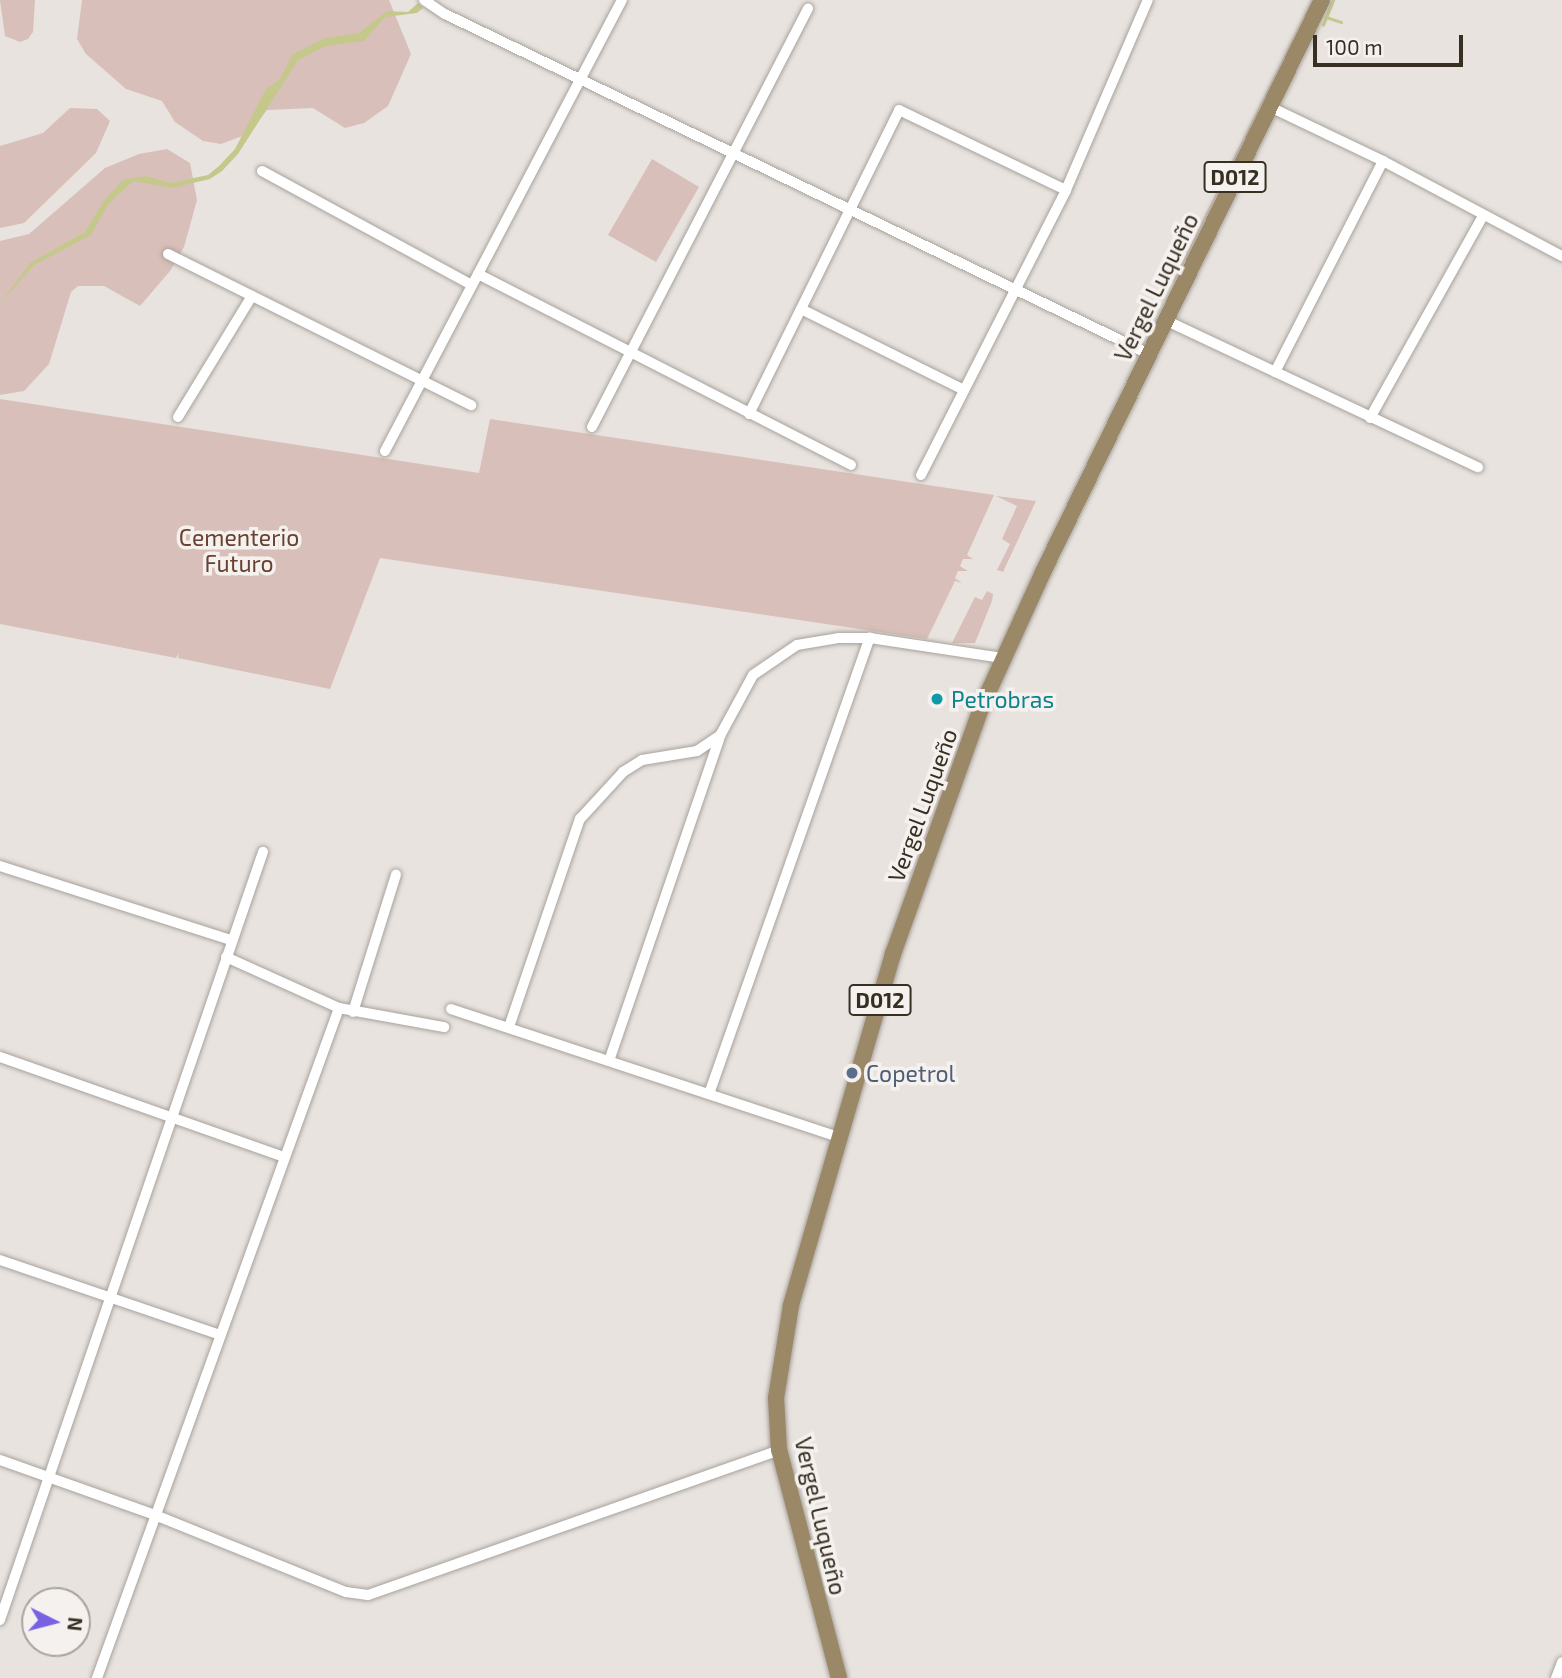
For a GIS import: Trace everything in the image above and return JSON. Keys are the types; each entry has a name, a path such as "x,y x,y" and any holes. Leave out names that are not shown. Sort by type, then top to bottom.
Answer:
{"main road":[{"name":"Vergel Luqueño","path":"839,1678 779,1450 776,1398 783,1334 893,954 934,833 1003,658 1165,320 1277,111 1322,0"}],"street":[{"path":"424,0 445,14 1149,354"},
{"path":"385,451 622,0"},
{"path":"921,475 1066,190 1148,0"},
{"path":"592,427 808,8"},
{"path":"749,414 899,110 1066,190"},
{"path":"1277,111 1383,161 1562,256"},
{"path":"1275,372 1383,161"},
{"path":"262,171 472,285"},
{"path":"1370,418 1483,216"},
{"path":"168,254 471,405"},
{"path":"478,274 629,355 851,465"},
{"path":"178,417 252,296"},
{"path":"801,309 964,390"},
{"path":"1165,320 1478,467"},
{"path":"609,1061 721,734 742,689 763,665 811,641 870,638 1003,658"},
{"path":"709,1094 870,638"},
{"path":"509,1027 580,819 623,772 642,760 697,751 721,734"},
{"path":"0,1620 262,852"},
{"path":"0,866 231,940"},
{"path":"353,1012 396,875"},
{"path":"226,957 339,1008 444,1027"},
{"path":"97,1678 339,1008"},
{"path":"451,1009 841,1138"},
{"path":"0,1057 284,1157"},
{"path":"0,1260 220,1335"},
{"path":"0,1460 155,1515 346,1592 368,1595 779,1450"},
{"path":"1556,1678 1562,1662"}],"green space":[{"path":"0,0 35,0 33,32 28,39 20,42 5,36"},
{"path":"82,0 389,0 411,54 388,106 364,123 345,128 313,108 267,110 248,134 221,144 203,141 175,122 162,101 126,89 86,54 77,39"},
{"path":"1314,0 1174,283 1172,282"},
{"path":"70,108 97,109 110,121 96,153 24,223 0,228 0,146 43,133"},
{"path":"167,149 190,163 197,200 184,247 170,271 140,306 104,286 78,286 71,292 49,364 24,391 0,395 0,241 29,234 105,168 139,154"},
{"path":"652,159 699,187 656,262 608,235"},
{"name":"Cementerio Futuro","path":"0,399 479,473 490,419 994,495 967,555 973,559 963,559 960,566 968,571 958,571 955,578 962,583 955,581 927,639 380,558 330,689 178,658 179,653 176,658 0,624"},
{"path":"996,496 1036,501 1003,572 997,570 1010,544 1002,539 1017,506"},
{"path":"987,591 993,594 992,601 975,643 952,643 975,597 982,600"}],"shaded area":[{"path":"418,3 423,8 417,13 385,17 364,41 326,46 298,60 238,154 222,171 210,179 172,188 133,181 109,203 91,235 34,265 0,304 30,263 85,232 104,200 123,180 146,176 170,183 208,175 219,166 235,149 266,89 279,80 293,54 325,38 359,33 387,11 408,12"}],"waterway":[{"path":"1323,25 1333,0"},
{"path":"1326,17 1341,22"}],"place":[{"name":"Petrobras","path":"937,699"},
{"name":"Copetrol","path":"852,1073"}]}
